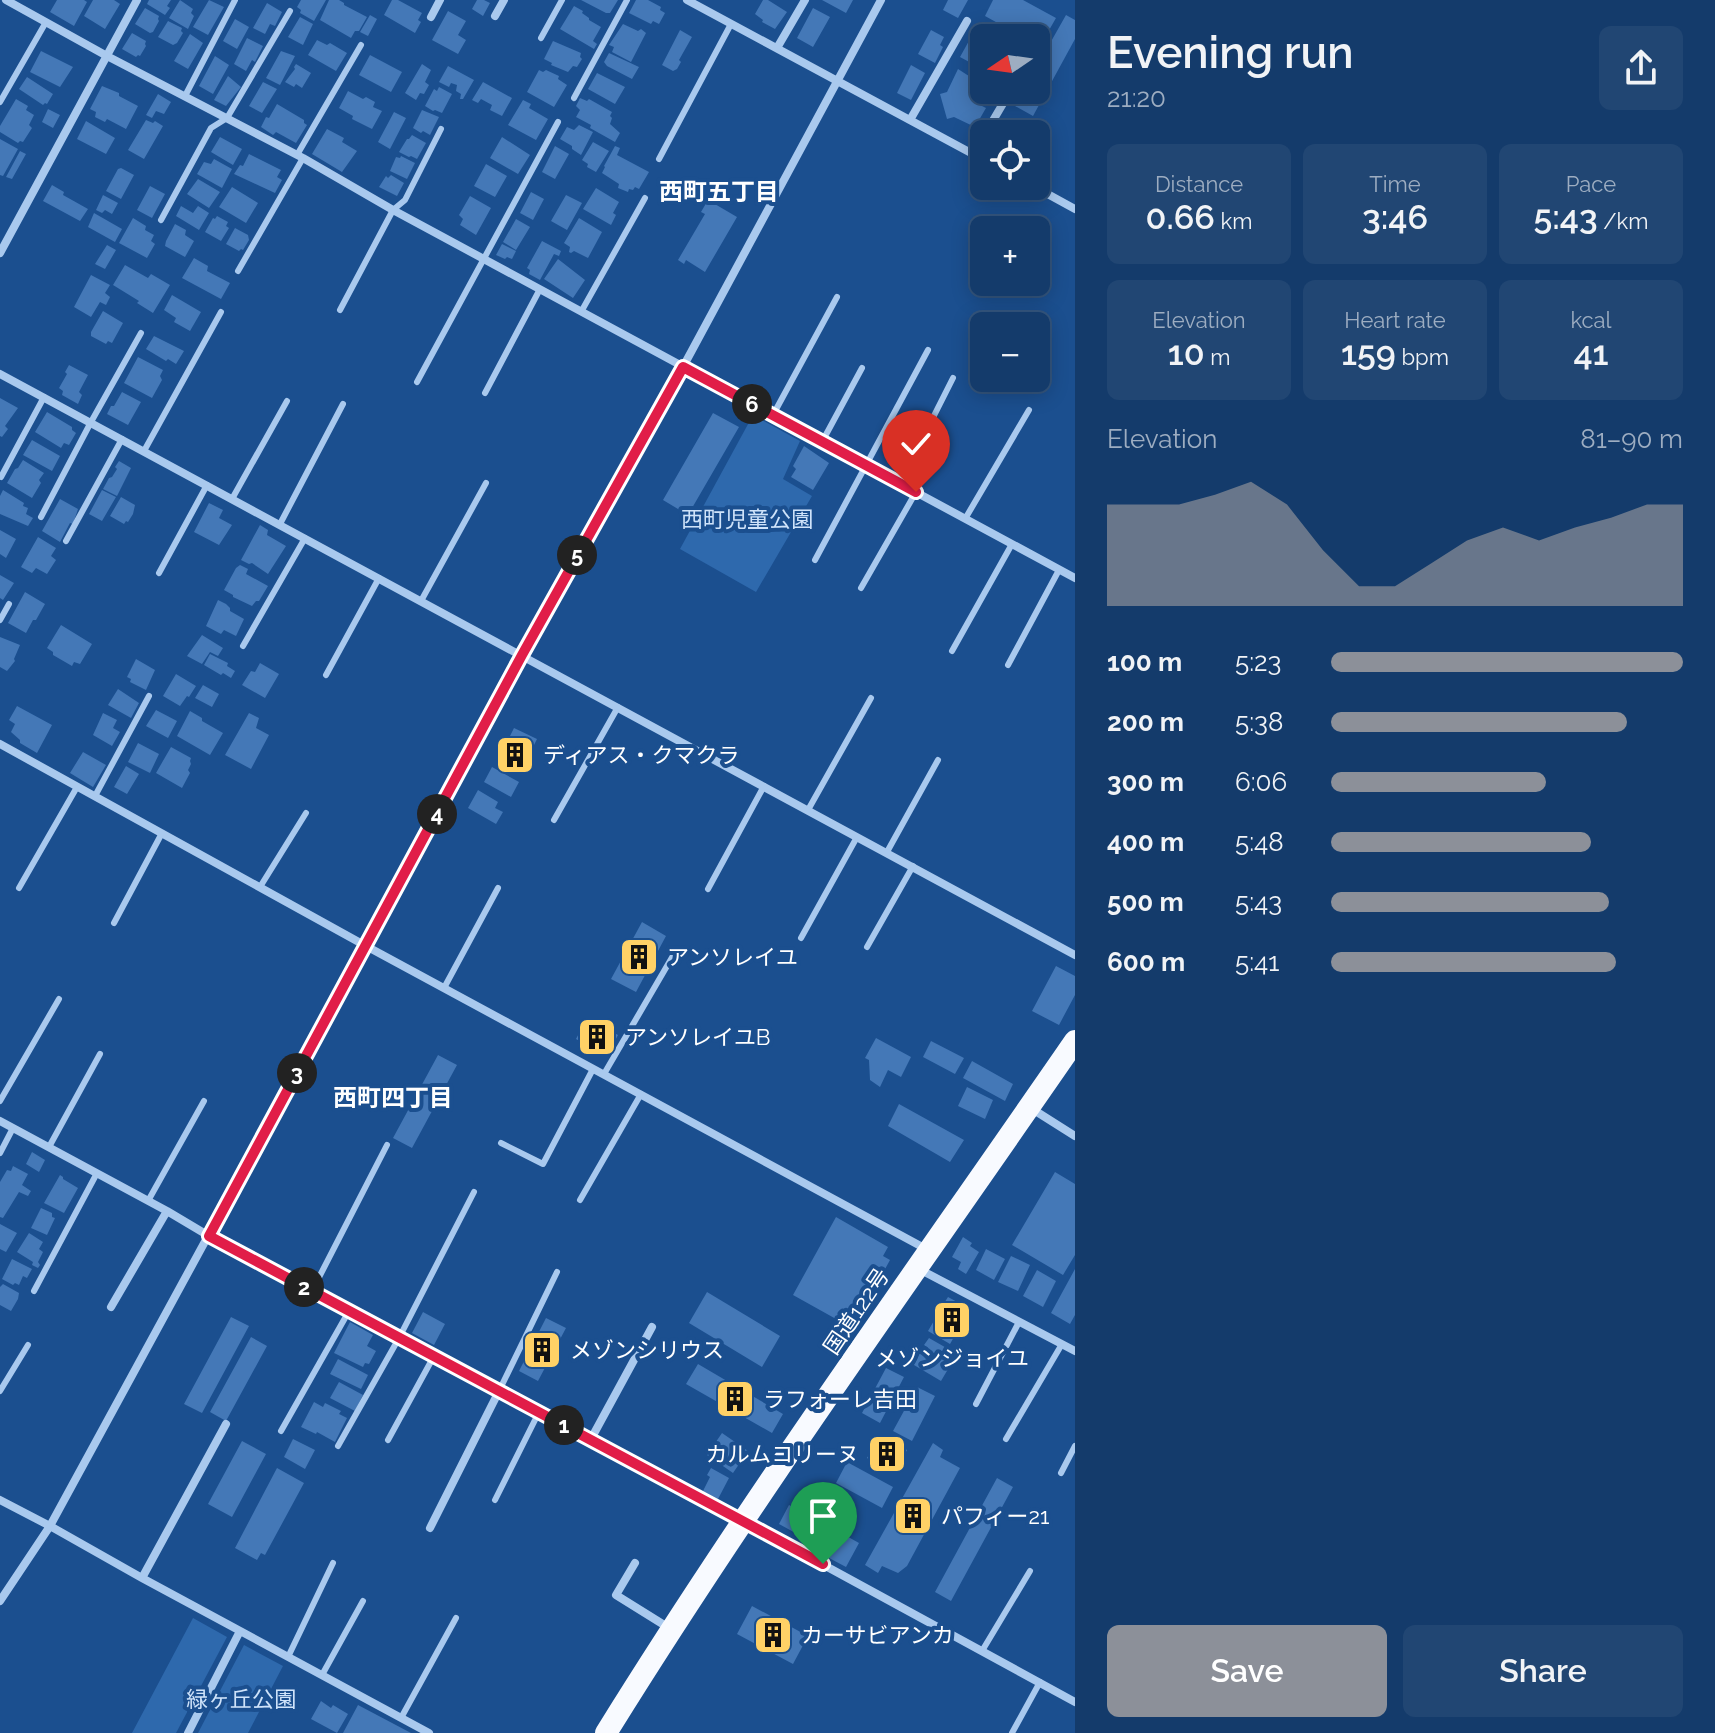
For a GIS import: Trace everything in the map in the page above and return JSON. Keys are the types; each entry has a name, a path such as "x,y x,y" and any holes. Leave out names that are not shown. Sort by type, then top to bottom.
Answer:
{"highway":[{"name":"国道122号","path":"606,1733 743,1521 1075,1041"}],"street":[{"path":"6,0 300,156 484,260 1075,578"},
{"path":"0,253 137,0"},
{"path":"431,17 440,0"},
{"path":"495,16 504,0"},
{"path":"687,0 970,152"},
{"path":"777,48 805,0"},
{"path":"0,1601 50,1526 881,0"},
{"path":"910,120 967,21"},
{"path":"1050,195 1075,209"},
{"path":"0,374 1075,955"},
{"path":"0,744 641,1094 923,1259 1019,1322 1075,1351"},
{"path":"1031,1105 1075,1136"},
{"path":"0,1121 1075,1702"},
{"path":"111,1307 167,1211"},
{"path":"591,1439 652,1327"},
{"path":"430,1528 499,1391"},
{"path":"142,1578 226,1424"},
{"path":"0,1500 429,1733"},
{"path":"635,1563 616,1595 671,1629"},
{"path":"188,1733 240,1631"}],"lane":[{"path":"185,96 235,0"},
{"path":"541,38 562,0"},
{"path":"574,98 627,0"},
{"path":"161,220 211,128 227,118 290,11"},
{"path":"0,102 46,22"},
{"path":"659,159 731,24"},
{"path":"238,271 361,45"},
{"path":"417,382 558,122"},
{"path":"340,310 393,210 405,200 441,129"},
{"path":"581,312 645,198"},
{"path":"485,393 540,289"},
{"path":"773,415 837,297"},
{"path":"144,451 221,312"},
{"path":"41,517 141,333"},
{"path":"815,560 928,350"},
{"path":"822,442 862,368"},
{"path":"900,483 953,378"},
{"path":"1,477 44,397"},
{"path":"232,499 287,401"},
{"path":"280,524 343,404"},
{"path":"965,519 1029,410"},
{"path":"66,541 122,439"},
{"path":"421,601 486,483"},
{"path":"159,573 207,485"},
{"path":"861,588 916,492"},
{"path":"243,646 305,538"},
{"path":"952,651 1012,544"},
{"path":"1008,665 1059,570"},
{"path":"326,675 379,578"},
{"path":"0,620 9,604"},
{"path":"95,796 149,696"},
{"path":"808,810 871,698"},
{"path":"554,820 618,707"},
{"path":"887,852 938,760"},
{"path":"708,889 764,786"},
{"path":"19,888 77,787"},
{"path":"260,887 306,813"},
{"path":"114,923 162,833"},
{"path":"801,938 857,837"},
{"path":"867,947 913,866"},
{"path":"444,988 498,888"},
{"path":"604,1074 674,954"},
{"path":"0,1101 59,999"},
{"path":"49,1147 100,1054"},
{"path":"501,1143 543,1164 593,1069"},
{"path":"580,1200 641,1094"},
{"path":"148,1201 204,1101"},
{"path":"0,1153 13,1128"},
{"path":"312,1291 387,1145"},
{"path":"34,1291 97,1173"},
{"path":"338,1446 399,1338 474,1192"},
{"path":"499,1391 557,1272"},
{"path":"281,1431 349,1311"},
{"path":"976,1404 1019,1322"},
{"path":"1006,1439 1062,1344"},
{"path":"0,1391 28,1345"},
{"path":"388,1440 434,1356"},
{"path":"495,1500 539,1412"},
{"path":"1061,1473 1075,1446"},
{"path":"288,1657 333,1563"},
{"path":"982,1651 1030,1571"},
{"path":"322,1675 363,1601"},
{"path":"401,1718 456,1618"},
{"path":"1012,1733 1040,1682"}],"green space":[{"name":"西町児童公園","path":"753,415 800,441 783,479 812,496 756,592 680,549"},
{"name":"緑ヶ丘公園","path":"193,1618 227,1637 176,1733 132,1733"},
{"name":"緑ヶ丘公園","path":"244,1645 283,1666 248,1733 198,1733"}],"building":[{"path":"57,0 87,2 74,26 50,12"},
{"path":"93,0 114,0 120,4 105,29 84,16"},
{"path":"149,0 171,0 167,6 170,8 165,15 147,4"},
{"path":"180,0 193,9 191,13 194,16 188,29 169,18"},
{"path":"209,0 224,7 208,35 193,27"},
{"path":"301,0 326,0 314,21 300,13 297,7"},
{"path":"329,0 339,0 367,17 351,38 320,20"},
{"path":"392,0 422,13 415,33 384,15"},
{"path":"477,0 490,3 483,16 472,9"},
{"path":"581,0 618,0 610,13 606,13"},
{"path":"636,0 648,0 661,7 660,10 665,13 659,24 653,21 651,24 629,13"},
{"path":"763,0 787,12 775,29 755,14"},
{"path":"822,0 853,0 846,13"},
{"path":"948,0 968,0 958,18 943,10"},
{"path":"993,0 1023,0 1056,18 1050,28 1050,24 1000,24 985,16"},
{"path":"267,3 282,12 275,26 270,24 265,34 253,28"},
{"path":"574,6 601,27 593,41 597,44 594,49 560,29"},
{"path":"145,8 159,16 150,33 135,24"},
{"path":"813,8 830,17 813,47 797,38"},
{"path":"448,11 466,21 458,35 466,40 458,54 432,40"},
{"path":"370,15 377,19 368,36 360,32"},
{"path":"1066,15 1075,20 1075,39 1050,85 1050,43"},
{"path":"300,17 313,24 303,45 288,37"},
{"path":"235,19 249,27 237,49 223,41"},
{"path":"168,21 182,28 183,33 173,45 158,37"},
{"path":"623,24 646,33 631,62 612,52 614,47 609,45"},
{"path":"680,30 692,37 679,60 681,62 673,71 662,65"},
{"path":"931,30 944,37 935,63 918,54"},
{"path":"132,33 146,41 140,56 122,49"},
{"path":"190,34 203,43 188,69 174,61"},
{"path":"247,38 263,46 246,71 234,64"},
{"path":"970,39 970,62 960,57"},
{"path":"317,40 327,45 330,43 347,53 336,71 308,55"},
{"path":"553,41 581,53 582,59 577,67 573,66 568,72 544,59"},
{"path":"41,51 73,67 60,87 30,72"},
{"path":"281,51 295,56 280,85 266,78"},
{"path":"609,53 639,67 632,79 607,66 604,62"},
{"path":"370,55 402,72 391,92 359,75"},
{"path":"215,56 229,65 213,94 199,86"},
{"path":"296,64 311,73 302,88 285,82"},
{"path":"422,64 431,70 425,82 429,85 416,100 405,93"},
{"path":"911,65 925,73 911,100 897,93"},
{"path":"448,66 474,80 463,99 456,91 457,85 451,83 449,87 439,82"},
{"path":"958,69 970,77 970,104 986,108 979,120 970,120 970,125 954,117 947,119 940,94 947,92"},
{"path":"539,70 559,76 558,79 567,85 554,107 527,92"},
{"path":"597,73 625,87 615,104 588,89"},
{"path":"228,76 241,87 226,106 214,100"},
{"path":"27,77 53,94 47,104 43,105 19,89"},
{"path":"263,82 277,89 262,113 249,106"},
{"path":"483,82 512,98 502,116 490,110 492,105 481,99 478,103 472,100"},
{"path":"102,86 138,106 126,129 107,119 105,122 95,117 96,112 90,109"},
{"path":"439,87 452,94 442,113 425,106 434,89 437,91"},
{"path":"348,91 375,102 373,107 382,111 372,129 339,108"},
{"path":"158,94 171,102 164,114 156,111 152,118 146,115"},
{"path":"580,98 589,99 612,112 610,124 620,133 615,142 576,117 580,110 576,106"},
{"path":"16,99 28,106 26,110 34,115 29,125 32,128 23,142 18,143 0,132 0,126"},
{"path":"523,100 531,104 529,108 548,119 536,140 508,125"},
{"path":"277,104 307,125 296,143 261,127"},
{"path":"1016,104 1040,104 1033,116"},
{"path":"48,109 60,115 53,128 42,122"},
{"path":"422,110 439,117 430,135 413,128"},
{"path":"394,112 406,118 390,149 378,142"},
{"path":"146,120 163,126 144,159 128,150"},
{"path":"86,121 115,138 106,154 77,139"},
{"path":"579,125 593,132 581,155 560,139 567,127 574,130"},
{"path":"327,129 344,138 342,142 357,151 342,172 312,154"},
{"path":"412,135 426,143 417,159 399,152"},
{"path":"220,137 242,149 233,165 211,152"},
{"path":"502,137 530,155 518,174 490,158"},
{"path":"0,139 18,149 3,176 0,175"},
{"path":"593,142 609,151 596,172 582,160"},
{"path":"555,146 569,154 555,179 542,172"},
{"path":"615,146 620,148 617,155 649,172 639,189 635,187 628,192 618,188 619,184 602,173"},
{"path":"20,151 26,154 12,179 6,177"},
{"path":"249,154 281,170 277,177 282,180 275,193 234,174"},
{"path":"401,156 415,163 407,179 390,171 396,157"},
{"path":"214,159 232,169 222,188 197,174 204,162 211,164"},
{"path":"486,164 507,176 495,197 474,186"},
{"path":"121,168 134,175 121,199 106,191"},
{"path":"391,175 404,183 397,196 379,187 386,176"},
{"path":"198,179 220,192 209,208 187,194"},
{"path":"52,185 88,209 80,221 43,201"},
{"path":"150,186 165,194 152,218 137,210"},
{"path":"232,187 258,203 246,223 219,207"},
{"path":"596,188 619,202 611,225 583,209"},
{"path":"531,192 544,199 533,220 520,213"},
{"path":"103,195 118,203 112,214 96,210"},
{"path":"566,195 582,203 567,230 551,221"},
{"path":"470,196 491,208 476,235 460,225 463,219 459,215"},
{"path":"708,200 737,217 705,272 686,260 684,264 678,260 705,214 701,212"},
{"path":"181,206 193,213 198,206 209,213 199,230 176,216"},
{"path":"94,213 122,229 115,242 88,227"},
{"path":"217,216 228,222 226,226 229,228 221,241 205,232"},
{"path":"133,218 154,235 151,241 155,244 147,258 119,243"},
{"path":"579,218 602,232 588,258 574,251 569,252 570,247 564,243"},
{"path":"516,219 530,227 516,250 503,242"},
{"path":"175,224 186,230 185,235 194,241 185,257 165,246"},
{"path":"235,228 248,235 249,240 243,250 226,244"},
{"path":"542,241 561,251 559,256 554,254 540,280 529,274 527,268"},
{"path":"502,244 516,251 512,259 496,255"},
{"path":"107,245 116,250 105,269 95,264"},
{"path":"194,258 208,266 207,271 230,283 221,299 182,278"},
{"path":"558,259 585,280 573,298 544,279"},
{"path":"125,265 148,278 151,274 170,285 153,313 113,285"},
{"path":"91,275 110,285 105,293 110,297 106,305 100,302 91,317 74,307"},
{"path":"172,295 201,312 190,331 174,322 176,318 164,310"},
{"path":"103,311 123,323 112,343 108,341 106,344 91,336"},
{"path":"154,336 184,351 176,364 146,349"},
{"path":"138,357 163,370 162,380 152,398 124,383"},
{"path":"69,365 88,375 79,392 82,395 78,404 62,395 63,391 59,388"},
{"path":"122,392 141,402 128,425 107,414"},
{"path":"0,398 18,408 5,426 8,429 2,437 0,436"},
{"path":"47,412 72,427 76,433 69,445 64,443 61,448 35,432"},
{"path":"713,413 739,427 688,515 663,500"},
{"path":"32,440 60,456 52,471 23,455"},
{"path":"804,446 829,463 813,490 791,477 796,469 793,466"},
{"path":"23,460 44,473 32,498 7,483"},
{"path":"119,461 131,468 117,496 103,489"},
{"path":"3,490 28,508 26,514 33,518 28,526 0,514"},
{"path":"102,490 116,497 102,521 89,514"},
{"path":"121,497 135,505 133,514 124,524 110,516"},
{"path":"60,499 78,509 73,524 70,523 60,542 42,531"},
{"path":"209,503 223,510 219,518 232,525 219,545 194,532"},
{"path":"260,525 268,530 267,535 286,546 268,574 252,563 241,560"},
{"path":"0,530 16,539 6,558 0,554"},
{"path":"38,537 56,548 51,556 56,560 47,574 36,568 32,573 21,567"},
{"path":"240,565 248,569 246,574 268,586 252,606 224,590"},
{"path":"0,575 14,583 3,600 0,598"},
{"path":"25,592 45,604 26,633 8,623"},
{"path":"218,600 244,619 236,636 224,630 221,634 206,626"},
{"path":"61,625 92,644 80,664 74,662 72,666 47,648"},
{"path":"202,635 223,648 218,656 210,652 202,664 187,656"},
{"path":"0,637 20,645 15,661 7,671 0,667"},
{"path":"210,654 228,663 227,666 235,671 231,678 204,665"},
{"path":"136,659 155,670 146,690 130,682 131,679 127,677"},
{"path":"260,663 279,674 265,698 242,685"},
{"path":"176,674 196,686 180,706 163,696"},
{"path":"203,685 219,694 212,707 195,698"},
{"path":"118,689 139,703 131,718 108,705"},
{"path":"17,706 52,725 37,753 20,743 11,732 15,724 9,720"},
{"path":"156,710 177,721 168,738 146,726"},
{"path":"190,711 223,733 210,755 177,736"},
{"path":"103,713 117,720 113,728 120,732 112,746 93,735"},
{"path":"249,713 259,718 256,728 269,735 251,769 225,755"},
{"name":"ディアス・クマクラ","path":"514,728 537,739 520,773 498,761 506,745 512,748 514,745 507,742"},
{"path":"138,743 159,754 150,773 128,762"},
{"path":"171,747 191,758 190,773 182,788 156,773"},
{"path":"83,752 106,765 93,787 70,773"},
{"path":"126,766 139,774 127,794 114,787"},
{"path":"492,767 519,782 511,797 484,782"},
{"path":"478,790 498,802 495,808 503,812 496,824 468,808"},
{"name":"アンソレイユ","path":"642,922 666,936 636,992 611,979"},
{"path":"1056,966 1075,976 1075,995 1059,1025 1032,1011"},
{"name":"アンソレイユB","path":"587,1018 618,1035 607,1056 576,1039"},
{"path":"876,1038 911,1057 901,1077 888,1070 880,1087 870,1080 869,1060 865,1058"},
{"path":"931,1041 964,1058 955,1074 923,1057"},
{"path":"438,1055 457,1065 412,1148 393,1138"},
{"path":"972,1061 1013,1084 1005,1101 963,1078"},
{"path":"967,1087 993,1100 985,1119 958,1106"},
{"path":"899,1104 964,1140 950,1162 888,1126"},
{"path":"32,1152 45,1160 39,1172 26,1164"},
{"path":"13,1166 28,1174 22,1185 31,1191 28,1196 19,1192 3,1218 0,1217 0,1182"},
{"path":"1055,1172 1075,1184 1075,1255 1063,1275 1012,1245"},
{"path":"60,1175 78,1188 64,1213 44,1203"},
{"path":"41,1208 55,1218 47,1235 31,1228"},
{"path":"836,1217 888,1247 883,1256 890,1260 856,1322 849,1317 845,1324 793,1295"},
{"path":"0,1224 17,1233 6,1252 0,1249"},
{"path":"29,1233 43,1242 39,1249 43,1252 38,1268 17,1252"},
{"path":"963,1237 979,1252 966,1274 958,1269 961,1262 952,1257"},
{"path":"986,1249 1005,1259 994,1280 976,1270"},
{"path":"1011,1256 1030,1265 1018,1291 998,1282"},
{"path":"12,1259 32,1269 27,1278 23,1276 19,1285 2,1279"},
{"path":"1075,1269 1075,1315 1070,1324 1051,1313"},
{"path":"1037,1270 1056,1281 1043,1307 1023,1296"},
{"path":"3,1284 19,1293 11,1311 0,1305 0,1287"},
{"path":"707,1292 780,1336 762,1367 689,1323"},
{"name":"メゾンジョイユ","path":"948,1297 970,1309 950,1344 928,1331 935,1319 940,1322 946,1311 941,1308"},
{"path":"423,1312 445,1324 434,1345 412,1333"},
{"path":"231,1317 249,1326 202,1413 184,1404"},
{"name":"メゾンシリウス","path":"546,1318 566,1328 538,1381 519,1371"},
{"path":"350,1322 373,1335 367,1346 376,1351 369,1364 365,1363 363,1367 334,1353"},
{"path":"251,1337 267,1346 226,1421 210,1412"},
{"path":"929,1338 957,1354 941,1381 914,1365 920,1353 924,1355 928,1348 924,1345"},
{"path":"338,1359 368,1375 361,1389 330,1374"},
{"name":"ラフォーレ吉田","path":"698,1364 783,1414 772,1433 686,1384"},
{"path":"886,1368 904,1377 880,1423 862,1413"},
{"path":"339,1382 363,1395 355,1411 330,1398"},
{"path":"917,1387 935,1396 912,1441 893,1431"},
{"path":"314,1402 323,1407 325,1403 341,1411 339,1414 347,1418 335,1442 301,1427"},
{"path":"722,1433 748,1451 733,1473 707,1455"},
{"name":"カルムコリーヌ","path":"880,1435 907,1450 895,1473 867,1458"},
{"path":"293,1439 315,1450 305,1469 284,1457"},
{"path":"242,1441 266,1454 232,1517 208,1504"},
{"name":"パフィー21","path":"933,1443 943,1450 940,1457 960,1468 907,1566 898,1573 882,1566 878,1573 865,1565"},
{"path":"847,1462 893,1487 882,1508 836,1483"},
{"path":"277,1468 304,1483 265,1555 261,1553 257,1560 235,1548"},
{"path":"711,1468 729,1478 718,1499 703,1491"},
{"path":"997,1478 1013,1487 951,1601 935,1592"},
{"path":"789,1505 820,1522 810,1541 779,1524"},
{"path":"834,1529 859,1543 846,1567 816,1551 825,1535 829,1538"},
{"name":"カーサビアンカ","path":"752,1606 808,1636 793,1664 737,1634"},
{"path":"321,1701 348,1714 337,1733 311,1719"},
{"path":"358,1705 411,1733 343,1733"}],"place":[{"name":"ディアス・クマクラ","path":"515,755"},
{"name":"アンソレイユ","path":"639,957"},
{"name":"アンソレイユB","path":"597,1037"},
{"name":"メゾンジョイユ","path":"952,1320"},
{"name":"メゾンシリウス","path":"542,1350"},
{"name":"ラフォーレ吉田","path":"735,1399"},
{"name":"カルムコリーヌ","path":"887,1454"},
{"name":"パフィー21","path":"913,1516"},
{"name":"カーサビアンカ","path":"773,1635"}],"district":[{"name":"西町五丁目","path":"719,191"},
{"name":"西町四丁目","path":"393,1097"}],"route":[{"path":"823,1564 209,1236 522,655 683,367 916,492"}]}
